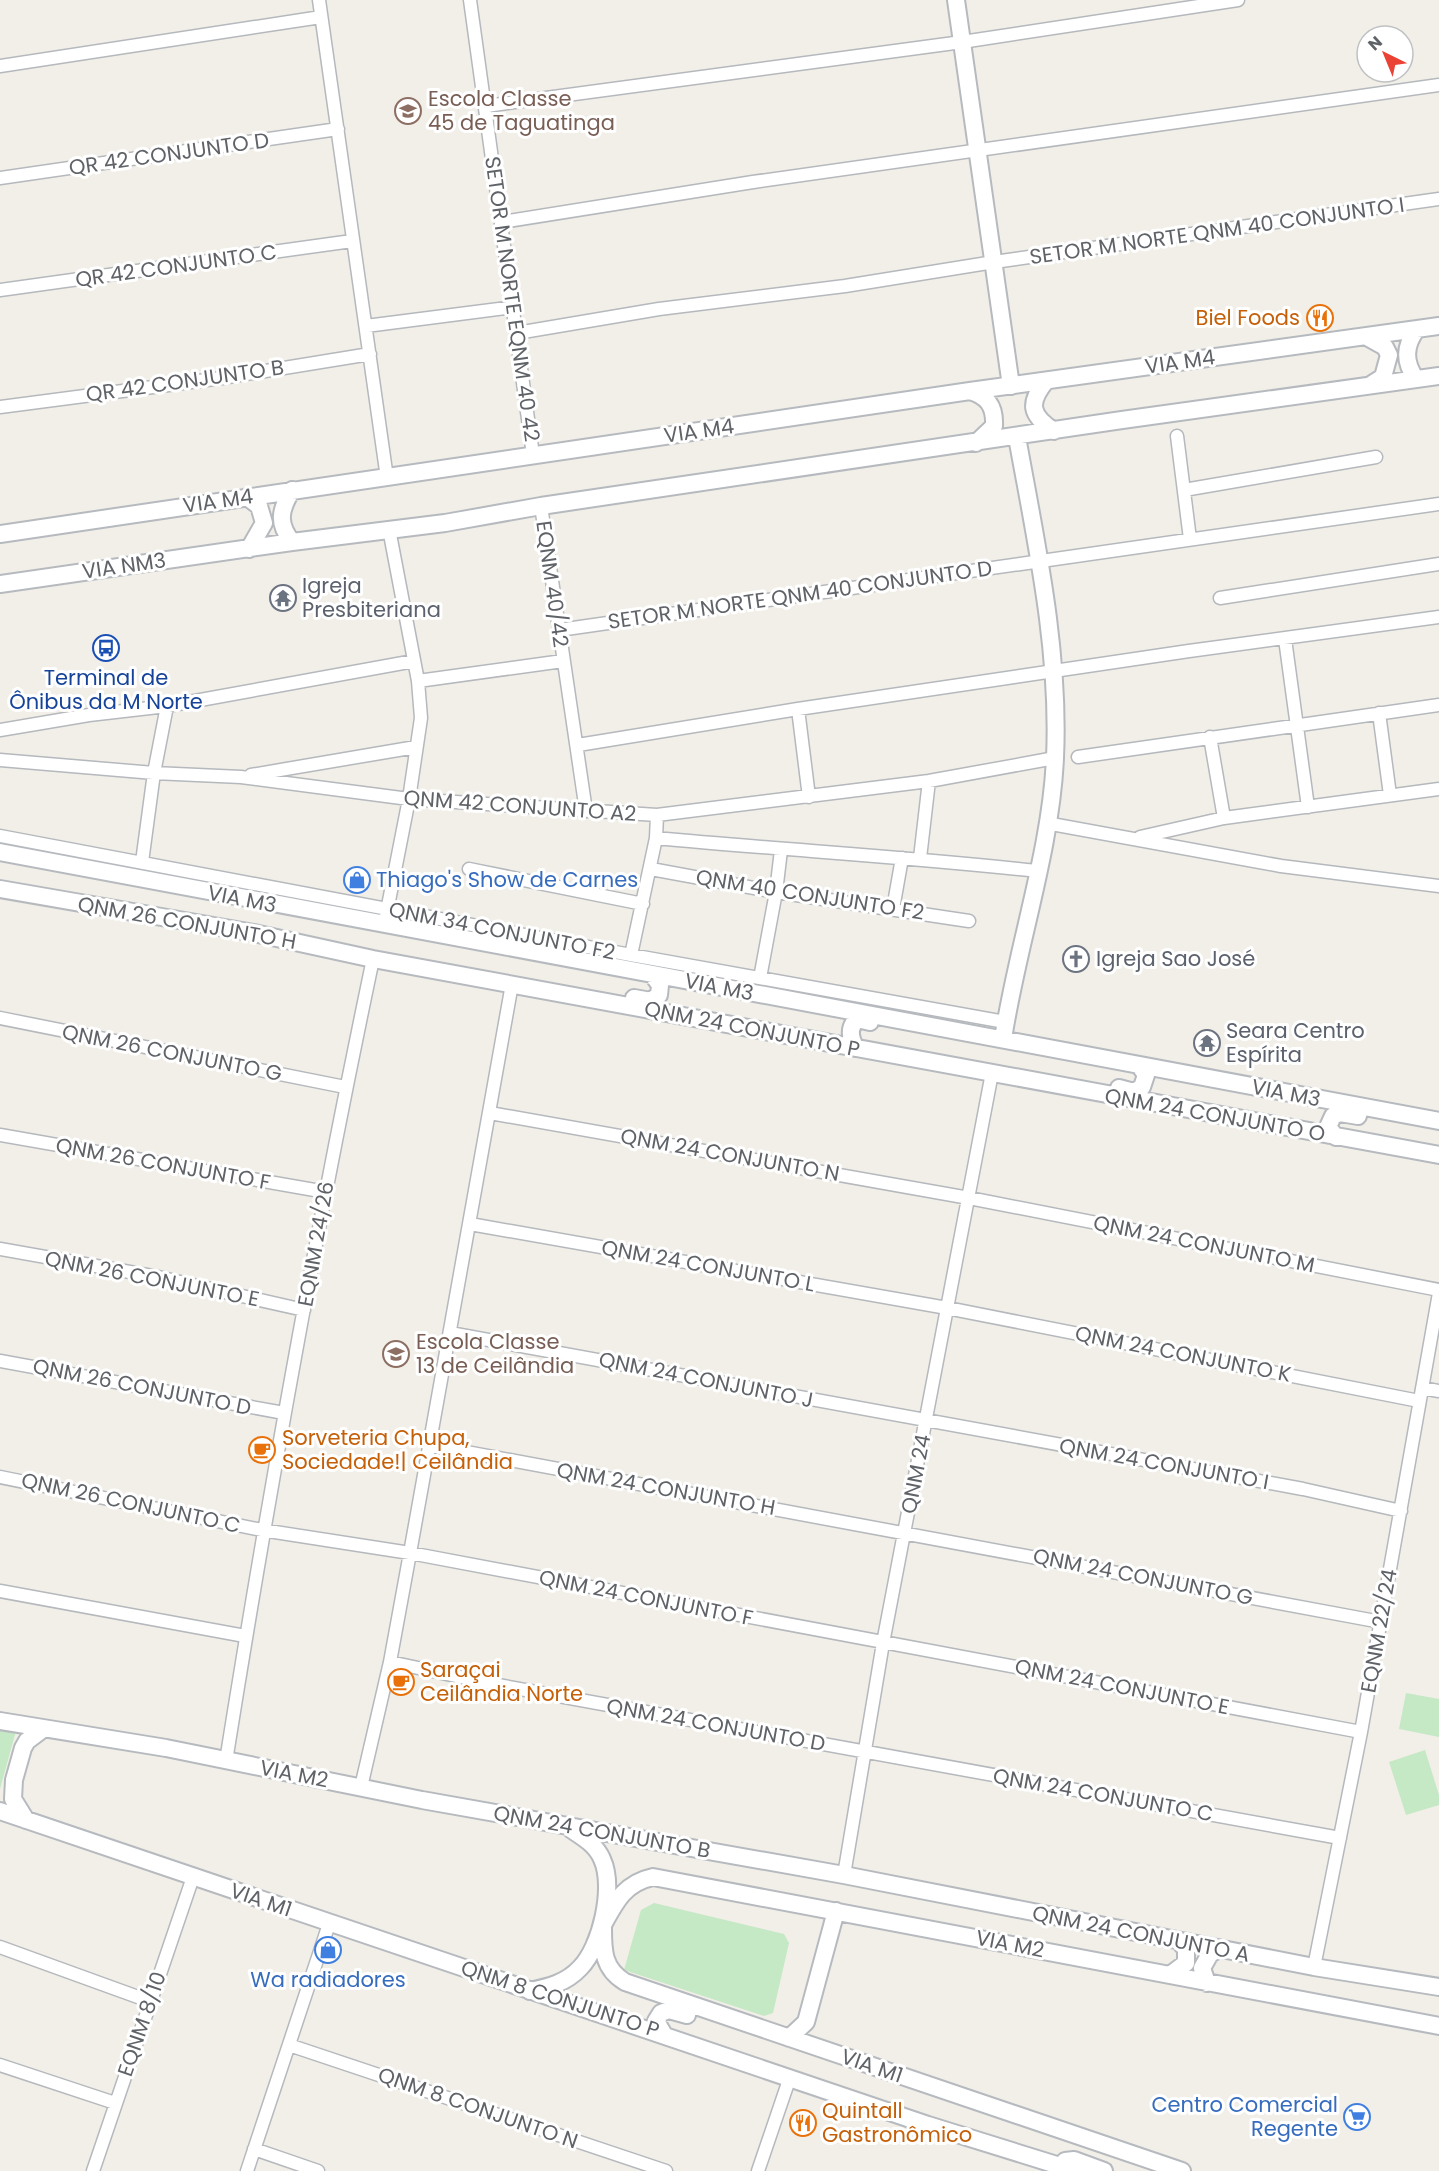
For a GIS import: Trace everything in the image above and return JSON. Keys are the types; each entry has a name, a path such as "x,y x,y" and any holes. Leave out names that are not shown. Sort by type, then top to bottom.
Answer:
{"main road":[{"path":"956,0 1011,386"},
{"name":"VIA M4","path":"0,534 970,391 1439,326"},
{"path":"1416,379 1406,361 1410,338 1417,329"},
{"path":"1367,337 1385,347 1389,355 1383,377 1371,384"},
{"path":"249,549 445,523 540,506 1371,384 1439,376"},
{"path":"1046,381 1034,398 1033,407 1037,417 1054,431"},
{"path":"970,391 981,394 988,401 994,417 994,426 976,443"},
{"path":"1004,1031 1047,824 1055,758 1053,671 1040,560 1017,437"},
{"path":"292,490 282,506 281,518 285,533 292,542"},
{"path":"247,497 259,506 264,523 249,549"},
{"name":"VIA NM3","path":"0,584 249,549"},
{"name":"VIA M3","path":"0,852 259,903 385,918 652,974 969,1034 1004,1031 1139,1065 1439,1122"},
{"name":"QNM 26 CONJUNTO H","path":"0,890 254,933 373,959"},
{"path":"254,933 247,926 245,915 259,903"},
{"path":"373,959 512,984"},
{"path":"541,989 592,990 651,1001 656,999 661,988 658,979 652,974"},
{"name":"QNM 24 CONJUNTO P","path":"512,984 992,1073"},
{"path":"856,1048 850,1036 857,1019 919,1033 969,1034"},
{"path":"1035,1082 1083,1080 1134,1092 1142,1088 1147,1079 1139,1065"},
{"name":"QNM 24 CONJUNTO O","path":"992,1073 1439,1155"},
{"path":"1336,1137 1328,1127 1328,1122 1340,1113 1405,1124 1439,1122"},
{"name":"VIA M2","path":"0,1721 361,1787"},
{"path":"26,1820 13,1799 14,1780 23,1748 33,1736 43,1729"},
{"name":"QNM 24 CONJUNTO B","path":"361,1787 567,1827 844,1875"},
{"name":"VIA M1","path":"0,1811 329,1924"},
{"name":"VIA M1","path":"567,1827 591,1844 605,1867 603,1955 616,1977 648,1992 814,2046 1144,2164 1182,2171"},
{"name":"QNM 24 CONJUNTO A","path":"844,1875 1314,1967 1439,1987"},
{"name":"VIA M2","path":"603,1925 627,1887 638,1880 653,1877 1439,2026"},
{"path":"789,2038 806,2022 836,1911"},
{"name":"QNM 8 CONJUNTO P","path":"329,1924 663,2033 928,2125 1076,2171"},
{"path":"529,1991 561,1982 581,1967 596,1945 603,1925"},
{"path":"1170,1975 1186,1964 1186,1949 1178,1940"},
{"path":"1207,1983 1202,1968 1210,1954 1219,1948"},
{"path":"663,2033 656,2021 660,2013 669,2010 719,2026 752,2027"},
{"path":"806,2022 814,2046"},
{"path":"1049,2162 1074,2160 1104,2171"}],"street":[{"path":"319,0 387,478"},
{"name":"SETOR M NORTE EQNM 40 42","path":"471,0 533,455"},
{"path":"486,106 962,42 1238,0"},
{"path":"0,66 321,17"},
{"path":"502,222 753,182 1439,85"},
{"name":"QR 42 CONJUNTO D","path":"0,178 338,129"},
{"name":"SETOR M NORTE QNM 40 CONJUNTO I","path":"517,333 659,309 845,286 994,262 1439,199"},
{"name":"QR 42 CONJUNTO C","path":"0,290 352,241"},
{"path":"366,326 514,307"},
{"name":"QR 42 CONJUNTO B","path":"0,407 222,378 370,354"},
{"path":"1177,436 1190,539"},
{"path":"1184,490 1376,457"},
{"name":"SETOR M NORTE QNM 40 CONJUNTO D","path":"559,630 1439,504"},
{"name":"EQNM 40/42","path":"540,506 586,811"},
{"path":"385,918 409,799 421,718 418,681 389,529"},
{"path":"1220,598 1439,564"},
{"path":"578,746 798,709 1439,617"},
{"path":"1285,639 1308,807"},
{"path":"0,730 167,705 414,661"},
{"name":"EQNM 40/42","path":"418,681 563,661"},
{"path":"142,862 154,773 167,705"},
{"path":"1078,757 1297,723 1439,705"},
{"path":"798,709 809,797"},
{"path":"1379,713 1390,795"},
{"path":"1210,737 1224,818"},
{"name":"QNM 42 CONJUNTO A2","path":"241,777 416,747"},
{"path":"657,815 929,781 1055,758"},
{"name":"QNM 42 CONJUNTO A2","path":"0,760 154,773 241,777 409,799 657,815 651,869 631,955"},
{"path":"920,858 929,781"},
{"path":"1136,838 1224,818 1439,789"},
{"path":"1047,824 1136,838 1281,866 1439,886"},
{"name":"QNM 34 CONJUNTO F2","path":"0,836 142,862 385,918 631,955 760,978 1004,1031"},
{"path":"656,838 781,850 920,858 1037,872"},
{"path":"760,978 776,892 781,850"},
{"path":"892,909 902,858"},
{"path":"469,869 643,904"},
{"name":"QNM 40 CONJUNTO F2","path":"651,869 776,892 969,921"},
{"name":"EQNM 24/26","path":"226,1761 262,1530 345,1087 373,959"},
{"path":"361,1787 390,1662 512,984"},
{"name":"QNM 26 CONJUNTO G","path":"0,1018 345,1087"},
{"name":"QNM 24","path":"844,1875 883,1643 992,1073"},
{"name":"QNM 24 CONJUNTO N","path":"490,1113 969,1198"},
{"name":"QNM 26 CONJUNTO F","path":"0,1135 326,1192"},
{"name":"QNM 24 CONJUNTO M","path":"969,1198 1439,1291"},
{"name":"QNM 24 CONJUNTO L","path":"470,1224 947,1308"},
{"name":"QNM 26 CONJUNTO E","path":"0,1249 158,1277 304,1310"},
{"name":"EQNM 22/24","path":"1314,1967 1361,1732 1439,1291"},
{"name":"QNM 24 CONJUNTO K","path":"947,1308 1419,1401"},
{"name":"QNM 24 CONJUNTO J","path":"450,1333 926,1421"},
{"name":"QNM 26 CONJUNTO D","path":"0,1361 284,1413"},
{"path":"1422,1388 1439,1391"},
{"name":"QNM 24 CONJUNTO I","path":"926,1421 1292,1487 1401,1511"},
{"name":"QNM 24 CONJUNTO H","path":"429,1445 904,1533"},
{"name":"QNM 26 CONJUNTO C","path":"0,1476 262,1530"},
{"path":"262,1530 410,1553"},
{"name":"QNM 24 CONJUNTO G","path":"904,1533 1381,1622"},
{"name":"QNM 24 CONJUNTO F","path":"410,1553 883,1643"},
{"path":"0,1591 246,1636"},
{"name":"QNM 24 CONJUNTO E","path":"883,1643 1361,1732"},
{"name":"QNM 24 CONJUNTO D","path":"390,1662 498,1685 866,1752"},
{"name":"QNM 24 CONJUNTO C","path":"866,1752 1340,1838"},
{"name":"EQNM 8/10","path":"93,2171 193,1877"},
{"path":"247,2171 329,1924"},
{"path":"0,1947 149,2001"},
{"name":"QNM 8 CONJUNTO N","path":"289,2045 666,2171"},
{"path":"0,2065 115,2103"},
{"path":"758,2171 790,2078"},
{"path":"254,2149 318,2171"}],"green space":[{"path":"1406,1693 1439,1699 1439,1737 1399,1729"},
{"path":"0,1728 16,1731 0,1789"},
{"path":"1425,1750 1439,1795 1439,1805 1406,1815 1389,1762"},
{"path":"654,1903 784,1934 789,1943 773,2013 764,2016 624,1970 641,1910"}],"place":[{"name":"Escola Classe 45 de Taguatinga","path":"408,111"},
{"name":"Biel Foods","path":"1320,318"},
{"name":"Igreja Presbiteriana","path":"283,598"},
{"name":"Terminal de Ônibus da M Norte","path":"106,648"},
{"name":"Thiago's Show de Carnes","path":"357,880"},
{"name":"Igreja Sao José","path":"1076,959"},
{"name":"Seara Centro Espírita","path":"1207,1043"},
{"name":"Escola Classe 13 de Ceilândia","path":"396,1354"},
{"name":"Sorveteria Chupa, Sociedade!| Ceilândia","path":"262,1450"},
{"name":"Saraçai Ceilândia Norte","path":"401,1682"},
{"name":"Wa radiadores","path":"328,1950"},
{"name":"Centro Comercial Regente","path":"1357,2117"},
{"name":"Quintall Gastronômico","path":"803,2123"}]}
